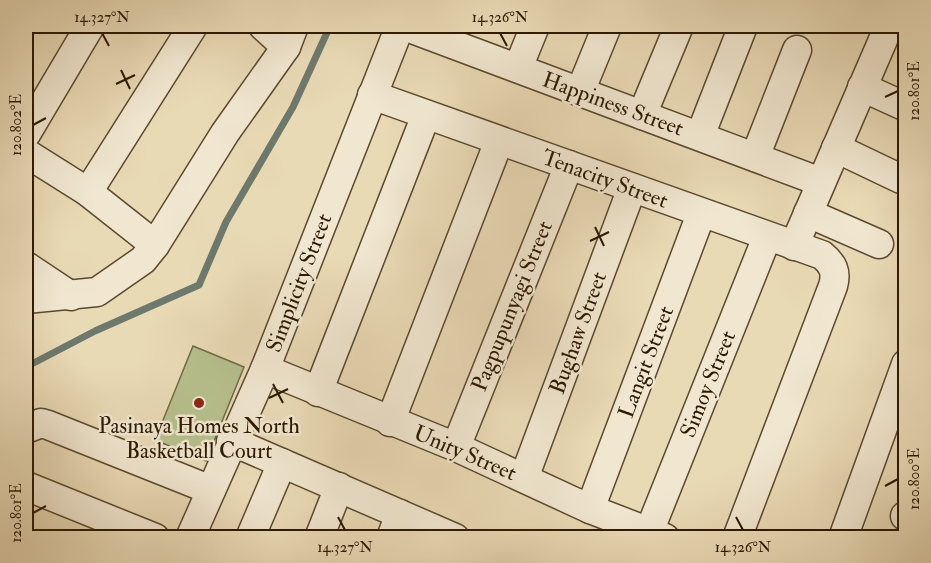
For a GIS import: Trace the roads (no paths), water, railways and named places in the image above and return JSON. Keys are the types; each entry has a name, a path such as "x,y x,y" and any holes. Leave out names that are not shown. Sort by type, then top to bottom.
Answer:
{"street":[{"path":"26,134 90,26"},
{"path":"88,192 193,26"},
{"path":"26,299 98,292 143,260 155,245 225,133 290,36 263,26"},
{"name":"Happiness Street","path":"402,26 463,36 518,68 821,182"},
{"name":"Simplicity Street","path":"190,537 265,369 372,95 402,26"},
{"path":"518,68 535,26"},
{"path":"580,92 607,26"},
{"path":"642,115 679,26"},
{"path":"700,136 743,26"},
{"path":"794,246 862,87 894,30"},
{"path":"755,158 797,50"},
{"path":"862,87 906,107"},
{"name":"Tenacity Street","path":"372,95 701,214 822,255 834,267 833,286 736,537"},
{"path":"318,392 426,115"},
{"path":"390,422 499,141"},
{"path":"836,148 901,179"},
{"path":"26,153 88,192 155,245"},
{"name":"Pagpupunyagi Street","path":"456,447 569,165"},
{"name":"Bughaw Street","path":"524,478 632,188"},
{"path":"808,213 879,244"},
{"name":"Langit Street","path":"590,509 701,214"},
{"name":"Simoy Street","path":"657,535 766,237"},
{"path":"26,266 71,296"},
{"path":"843,537 906,364"},
{"name":"Unity Street","path":"265,369 390,422 456,447 590,509 657,535"},
{"path":"26,428 41,423 48,424 211,490"},
{"path":"231,441 339,487 395,526 455,537"},
{"path":"250,537 282,463"},
{"path":"26,486 155,537"},
{"path":"319,537 339,487"}],"waterway":[{"path":"26,367 95,331 199,285 226,222 293,107 330,26"}],"place":[{"name":"Pasinaya Homes North Basketball Court","path":"199,403"}]}
